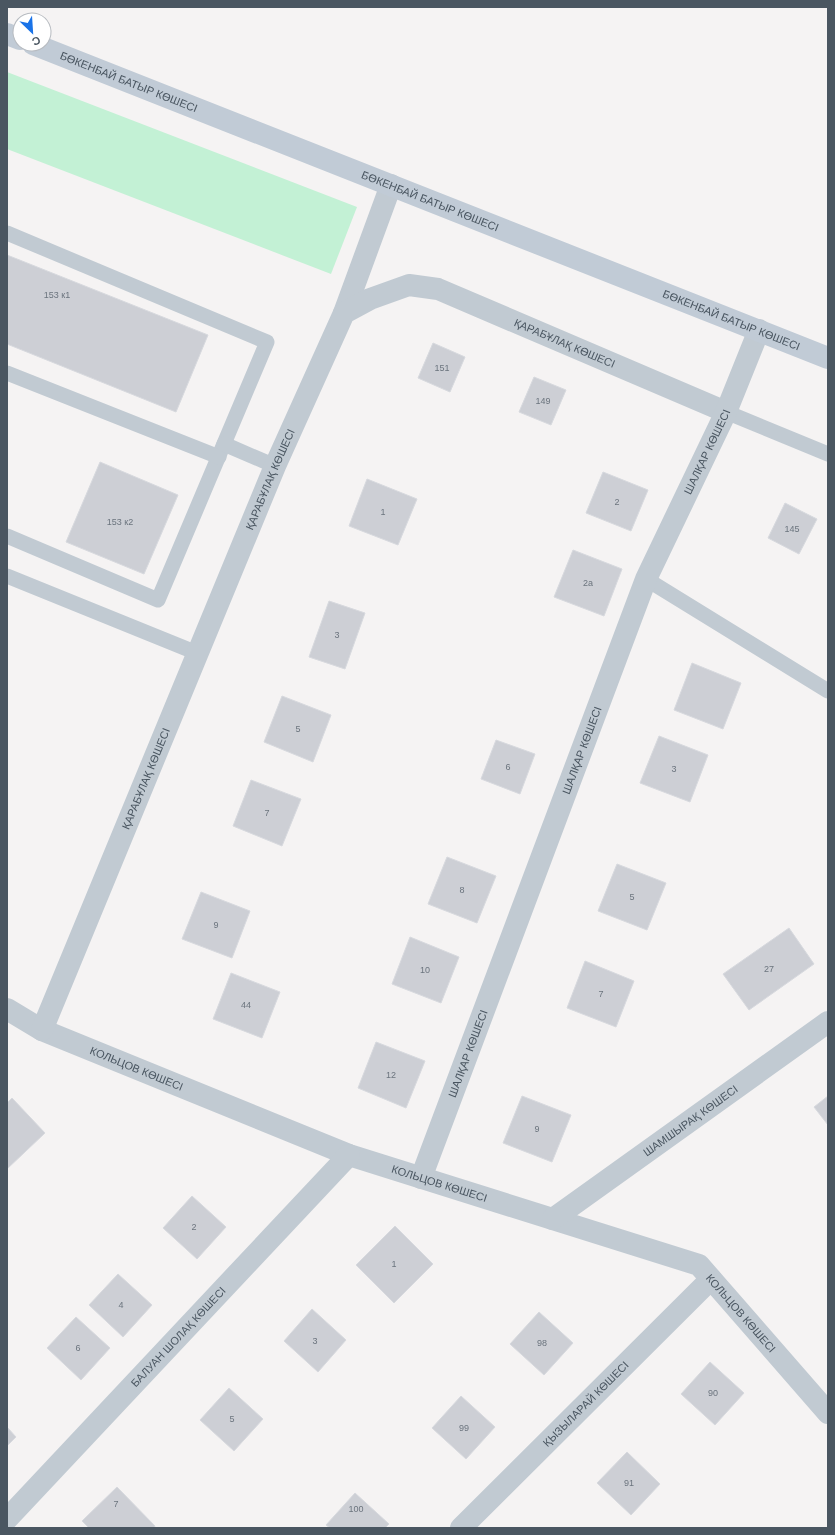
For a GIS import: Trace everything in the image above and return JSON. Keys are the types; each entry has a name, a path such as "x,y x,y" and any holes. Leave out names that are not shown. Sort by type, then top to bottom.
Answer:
{"main road":[{"name":"БӨКЕНБАЙ БАТЫР КӨШЕСІ","path":"52,51 828,358"}],"street":[{"path":"344,313 391,185"},
{"name":"ҚАРАБҰЛАҚ КӨШЕСІ","path":"42,1030 275,466 344,313 370,299 409,285 438,289 726,412"},
{"name":"ШАЛҚАР КӨШЕСІ","path":"421,1178 646,580 726,412 759,330"},
{"name":"КОЛЬЦОВ КӨШЕСІ","path":"7,1008 42,1030 349,1155 699,1265 828,1412"},
{"name":"ШАМШЫРАҚ КӨШЕСІ","path":"553,1219 828,1022"},
{"name":"БАЛУАН ШОЛАҚ КӨШЕСІ","path":"7,1519 349,1155"},
{"name":"ҚЫЗЫЛАРАЙ КӨШЕСІ","path":"461,1528 711,1279"}],"lane":[{"path":"7,233 267,342 158,600 7,536"},
{"path":"7,373 221,450 275,466"},
{"path":"726,412 828,454"},
{"path":"7,576 197,653"},
{"path":"646,580 828,691"}],"green space":[{"path":"7,72 357,207 331,274 7,149"}],"building":[{"path":"7,255 208,335 176,412 7,344"},
{"path":"433,343 465,357 450,392 418,378"},
{"path":"534,377 566,390 551,425 519,412"},
{"path":"100,462 178,495 144,574 66,542"},
{"path":"603,472 648,490 631,531 586,513"},
{"path":"367,479 417,499 398,545 349,526"},
{"path":"785,503 817,519 799,554 768,538"},
{"path":"573,550 622,569 604,616 554,597"},
{"path":"329,601 365,613 345,669 309,657"},
{"path":"692,663 741,683 723,729 674,710"},
{"path":"282,696 331,715 313,762 264,742"},
{"path":"659,736 708,755 690,802 640,783"},
{"path":"496,740 535,754 520,794 481,779"},
{"path":"251,780 301,799 282,846 233,826"},
{"path":"447,857 496,876 477,923 428,904"},
{"path":"617,864 666,883 647,930 598,911"},
{"path":"201,892 250,911 232,958 182,939"},
{"path":"789,928 814,964 749,1010 723,974"},
{"path":"410,937 459,957 441,1003 392,984"},
{"path":"585,961 634,981 616,1027 567,1008"},
{"path":"231,973 280,992 262,1038 213,1019"},
{"path":"376,1042 425,1061 406,1108 358,1088"},
{"path":"522,1096 571,1115 552,1162 503,1143"},
{"path":"828,1096 828,1125 814,1107"},
{"path":"12,1098 45,1133 7,1169 7,1103"},
{"path":"192,1196 226,1227 197,1259 163,1228"},
{"path":"395,1226 433,1264 394,1303 356,1265"},
{"path":"118,1274 152,1305 123,1337 89,1305"},
{"path":"312,1309 346,1340 318,1372 284,1341"},
{"path":"539,1312 573,1343 544,1375 510,1344"},
{"path":"76,1317 110,1348 81,1380 47,1348"},
{"path":"710,1362 744,1393 715,1425 681,1394"},
{"path":"229,1388 263,1419 234,1451 200,1420"},
{"path":"461,1396 495,1427 466,1459 432,1428"},
{"path":"7,1427 16,1437 7,1446"},
{"path":"627,1452 660,1484 631,1515 597,1483"},
{"path":"117,1487 155,1526 154,1528 89,1528 82,1521"},
{"path":"355,1493 389,1524 385,1528 330,1528 326,1525"}]}
